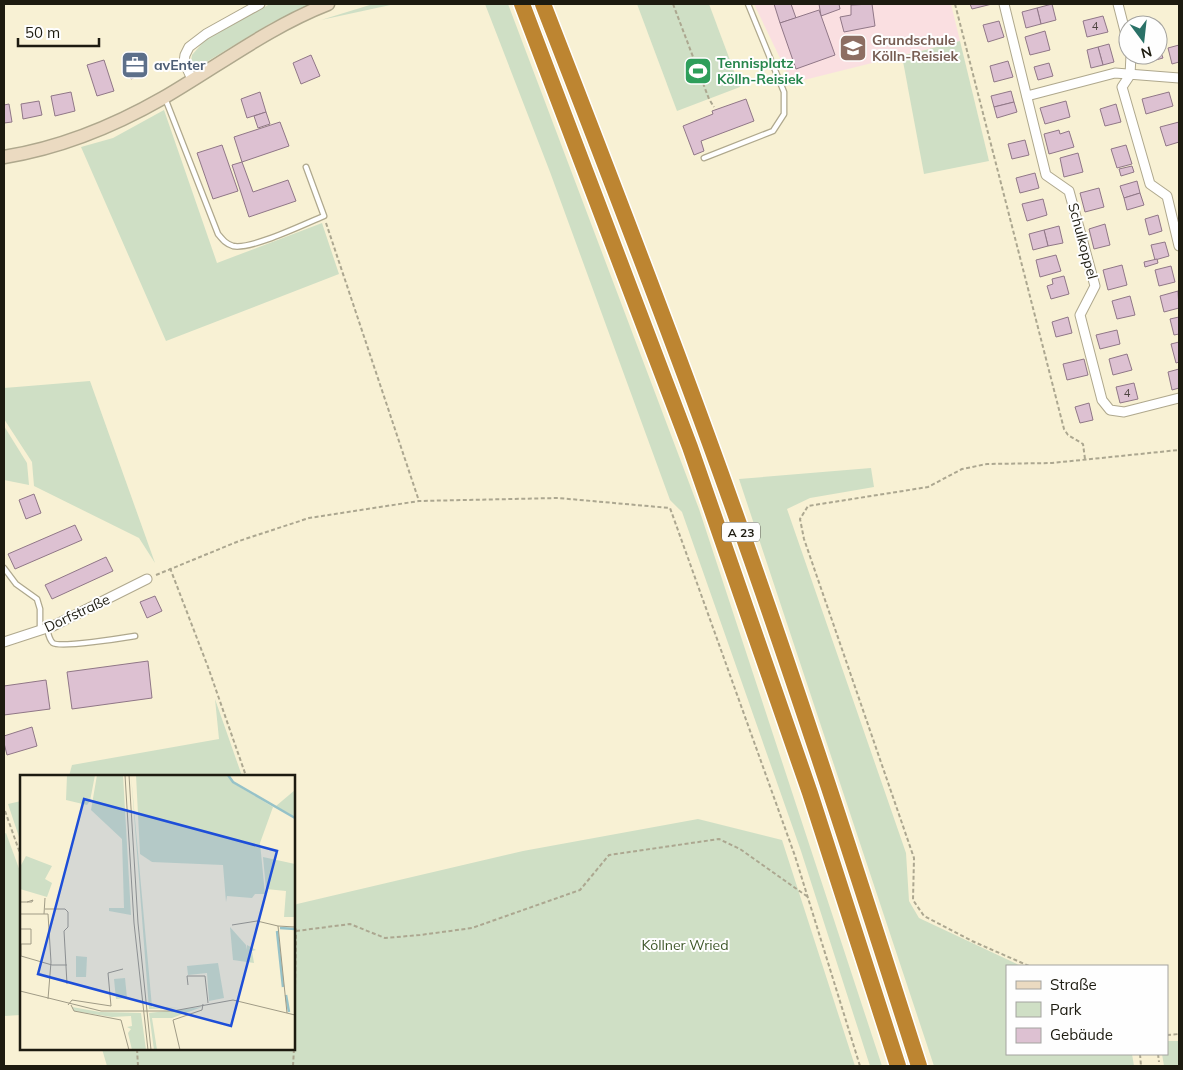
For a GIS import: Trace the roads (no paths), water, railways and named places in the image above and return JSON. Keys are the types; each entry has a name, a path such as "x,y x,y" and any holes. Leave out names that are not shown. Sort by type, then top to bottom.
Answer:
{"highway":[{"name":"A 23","path":"522,4 690,447 810,793 898,1066"},
{"name":"A 23","path":"543,4 645,268 709,441 828,787 919,1066"}],"street":[{"path":"192,80 184,62 189,47 206,34 260,4"},
{"path":"4,157 76,139 124,119 165,97 272,31 328,4"},
{"name":"Schulkoppel","path":"1004,4 1046,175 1069,192 1095,286 1080,315 1102,400 1110,410 1124,412 1179,398"},
{"path":"1130,65 1130,75 1122,87 1150,184 1167,196 1179,246"},
{"path":"1027,96 1114,73 1179,78"},
{"name":"Dorfstraße","path":"4,642 43,630 147,579"}],"lane":[{"path":"704,158 773,131 784,114 784,92 748,4"},
{"path":"165,97 218,234 224,242 235,246 249,246 324,216 306,167"},
{"path":"4,568 16,584 37,599 43,630 53,643 70,644 135,636"}],"place":[{"name":"Grundschule Kölln-Reisiek","path":"853,48"},
{"name":"avEnter","path":"135,65"},
{"name":"Tennisplatz Kölln-Reisiek","path":"698,71"}],"park label":[{"name":"Köllner Wried","path":"685,945"}]}
